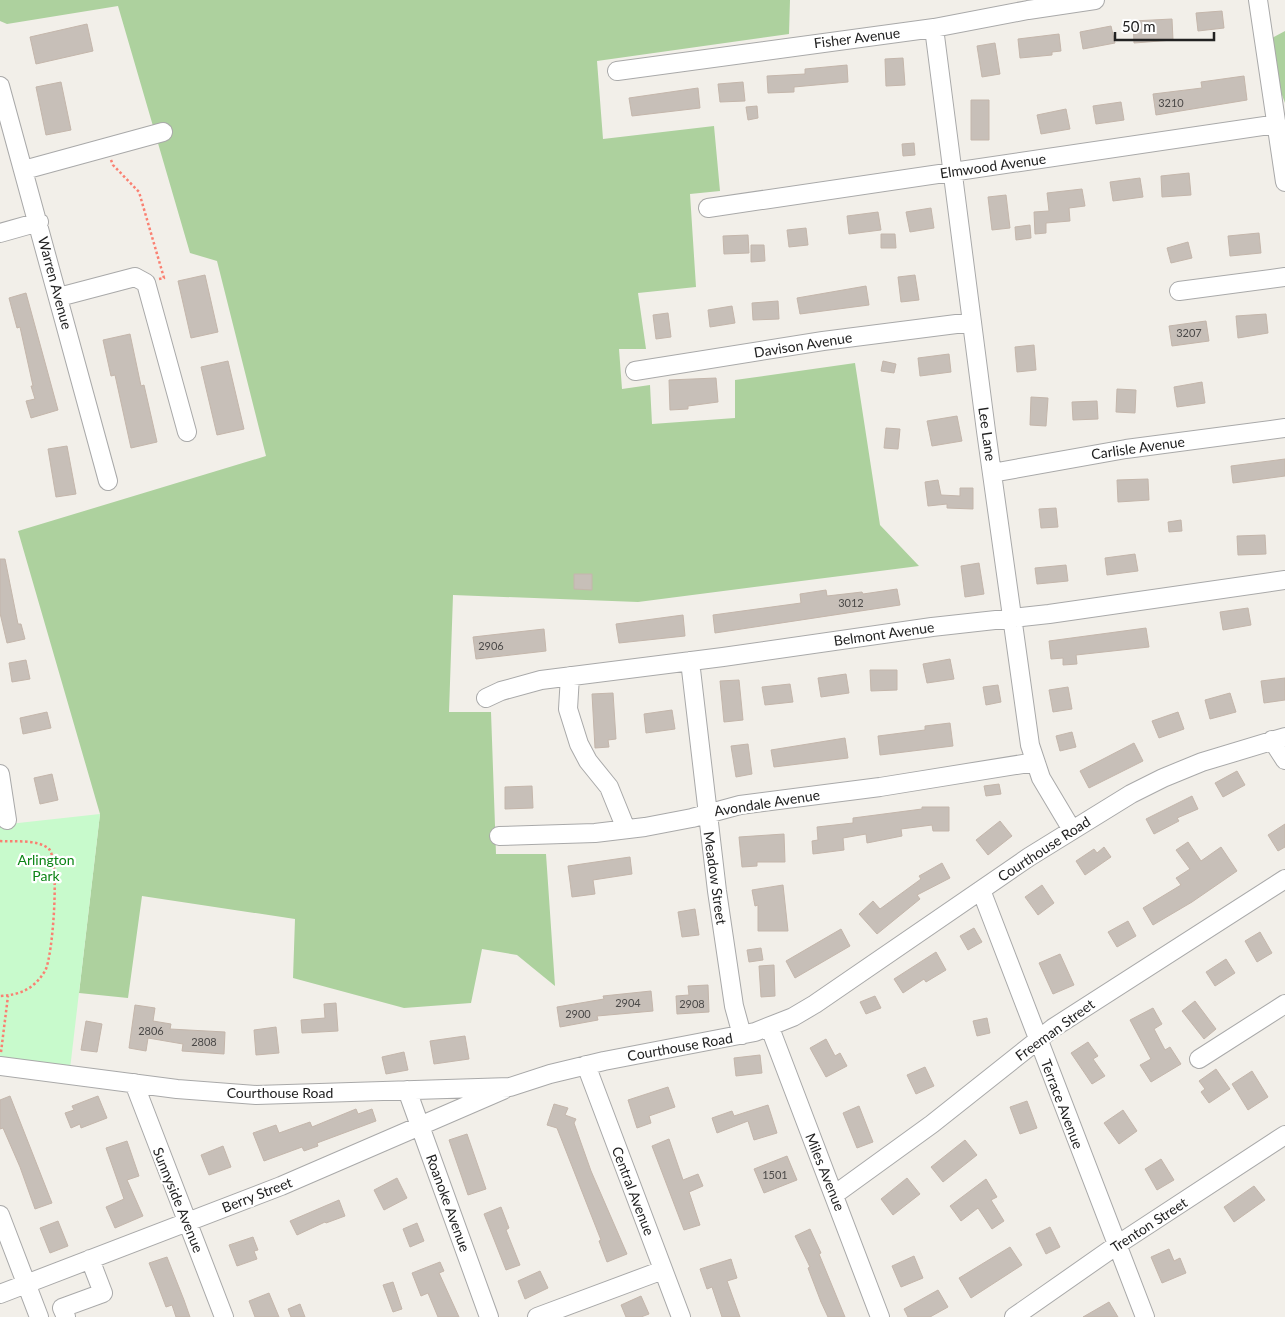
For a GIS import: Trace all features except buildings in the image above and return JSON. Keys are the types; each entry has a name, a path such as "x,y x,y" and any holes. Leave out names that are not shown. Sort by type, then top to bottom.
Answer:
{"street":[{"name":"Fisher Avenue","path":"617,71 934,28 1028,10 1096,0"},
{"path":"1258,0 1285,182"},
{"name":"Lee Lane","path":"934,28 992,473 1030,745 1035,762 1049,793 1072,830"},
{"name":"Warren Avenue","path":"0,86 39,222 108,481"},
{"name":"Elmwood Avenue","path":"708,208 1277,124"},
{"path":"24,170 164,132"},
{"path":"0,233 39,222"},
{"path":"59,297 135,277 146,283 187,432"},
{"path":"1180,291 1285,277"},
{"name":"Davison Avenue","path":"635,371 832,340 972,322"},
{"name":"Carlisle Avenue","path":"992,473 1126,449 1285,428"},
{"name":"Belmont Avenue","path":"486,698 520,685 570,676 1285,580"},
{"name":"Meadow Street","path":"690,661 706,814 734,1006 742,1035"},
{"path":"570,676 568,709 579,744 588,761 609,787 626,829"},
{"path":"1279,739 1285,760"},
{"name":"Courthouse Road","path":"1,1060 134,1083 216,1093 256,1095 510,1087 586,1065 770,1028 815,1004 1072,830 1163,778 1202,762 1279,739"},
{"name":"Avondale Avenue","path":"499,836 594,833 626,829 706,814 740,805 880,787 1035,762"},
{"path":"0,774 7,820"},
{"name":"Freeman Street","path":"834,1195 932,1124 1038,1040 1285,879"},
{"name":"Terrace Avenue","path":"981,890 1145,1317"},
{"path":"1199,1059 1283,1010"},
{"name":"Miles Avenue","path":"770,1028 880,1317"},
{"name":"Central Avenue","path":"586,1065 681,1317"},
{"name":"Sunnyside Avenue","path":"134,1083 224,1317"},
{"name":"Berry Street","path":"0,1294 281,1186 510,1087"},
{"name":"Roanoke Avenue","path":"407,1090 489,1317"},
{"name":"Trenton Street","path":"1014,1317 1117,1246 1285,1135"},
{"path":"0,1215 39,1317"},
{"path":"64,1313 103,1293 90,1259"},
{"path":"536,1317 663,1270"}],"path":[{"path":"108,147 113,165 139,192 164,278 146,283"},
{"path":"0,841 38,844 49,850 52,855 55,877 48,964 35,984 19,994 0,996"},
{"path":"1,1060 8,996"}],"green space":[{"path":"0,0 790,0 789,34 597,61 603,139 714,126 720,191 690,194 696,287 638,293 646,349 619,349 622,389 650,385 652,424 735,418 735,380 855,363 880,525 919,566 638,602 453,595 449,712 491,712 496,854 546,854 555,986 517,955 482,949 471,1003 404,1008 293,978 295,919 142,896 128,998 79,993 100,814 18,531 266,456 217,261 190,253 118,6 7,24 0,21"},
{"path":"1285,31 1285,103 1277,82 1272,38"},
{"name":"Arlington Park","path":"100,814 70,1069 0,1060 0,825"}]}
